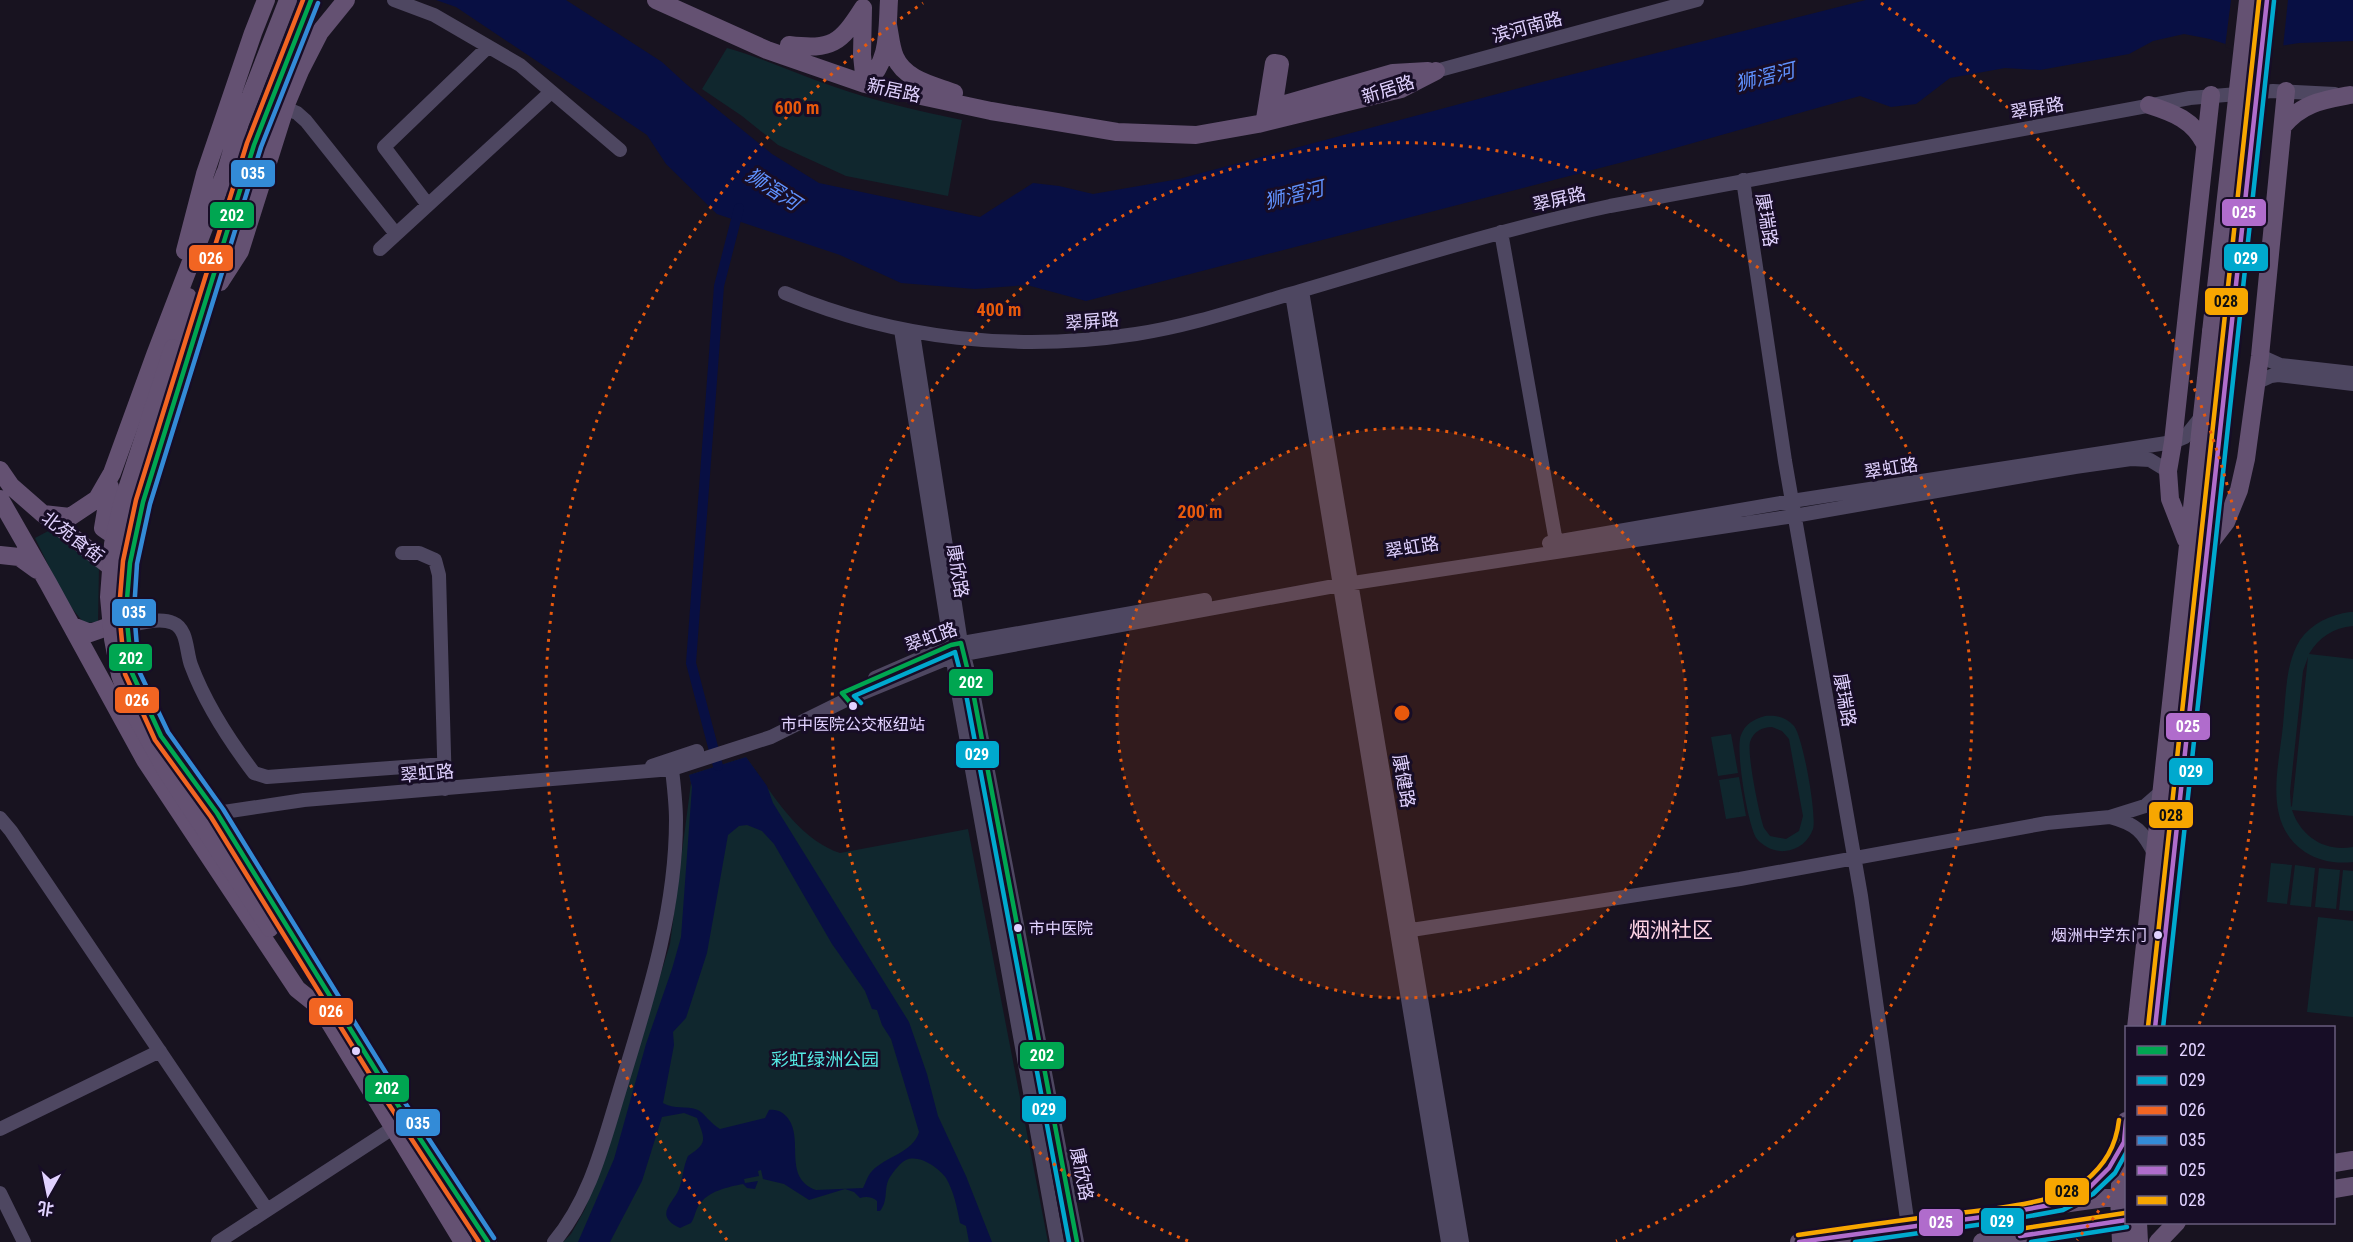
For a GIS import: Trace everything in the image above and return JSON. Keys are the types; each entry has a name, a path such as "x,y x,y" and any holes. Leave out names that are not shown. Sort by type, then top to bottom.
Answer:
{"main road":[{"path":"187,303 182,284 181,267 206,174 266,0"},
{"path":"288,0 240,123 187,303 122,504 113,544 110,597 113,639 120,675 132,709 167,772 322,1009 463,1242"},
{"path":"132,673 125,614 126,549 207,301 254,145 276,84 311,0"},
{"name":"新居路","path":"656,0 767,50 867,79 991,111 1117,132 1196,135 1269,115 1393,73 1436,71"},
{"name":"新居路","path":"682,0 867,79 1108,120 1168,124 1269,115"},
{"path":"2136,1026 2248,0"},
{"path":"2155,1026 2267,0"},
{"path":"207,301 240,251 285,108 300,71 320,32 345,1"},
{"path":"863,8 867,79"},
{"path":"789,45 825,46 840,40 863,8"},
{"path":"863,8 866,19 875,21 885,17 888,12"},
{"path":"867,79 887,49 888,12"},
{"path":"888,12 895,57 905,71 918,80 954,93"},
{"path":"2206,548 2226,522 2239,490 2246,459 2260,356 2286,91"},
{"path":"2187,544 2170,499 2168,471 2211,95"},
{"path":"2283,126 2290,117 2308,104 2352,95"},
{"path":"2150,105 2182,117 2196,129 2205,144"},
{"path":"43,514 70,517 97,499 112,473 225,173"},
{"path":"117,462 106,502 103,528 115,536 124,537 133,531"},
{"name":"北苑食街","path":"0,470 12,486 43,514 126,568"},
{"name":"北苑食街","path":"0,499 48,583"},
{"path":"126,568 143,502"},
{"path":"0,555 19,557 33,565 48,583 145,760 297,989 322,1009"},
{"path":"72,627 90,633 113,625 125,614"},
{"path":"100,678 105,662 113,658 124,659 161,736 217,813 388,1090 488,1242"},
{"path":"1799,1242 2123,1195 2125,1135"},
{"path":"2047,1207 2075,1197 2094,1184 2109,1168 2124,1143"},
{"path":"2335,1163 2353,1160"},
{"path":"2335,1189 2353,1186"},
{"path":"1987,1241 2125,1221"},
{"path":"2121,1242 2127,1224"},
{"path":"2130,1224 2139,1242"},
{"path":"2158,1242 2174,1224"},
{"path":"2043,1233 2076,1242"}],"street":[{"path":"394,0 434,15 520,65 620,150"},
{"name":"滨河南路","path":"1436,71 1697,0"},
{"path":"428,205 384,147 489,47"},
{"name":"翠屏路","path":"785,293 832,312 907,332 954,339 1016,343 1108,338 1189,323 1501,232 1610,206 1743,180 2211,95 2286,91 2352,95"},
{"path":"380,249 551,92"},
{"path":"285,108 297,113 306,121 396,234"},
{"name":"康瑞路","path":"1743,180 1794,516 1855,859 1908,1226"},
{"path":"1501,232 1556,542"},
{"name":"康健路","path":"1297,292 1404,931 1462,1242"},
{"name":"康欣路","path":"907,332 957,650 1057,1242"},
{"path":"2260,356 2280,365 2353,374"},
{"path":"2256,383 2278,375 2353,384"},
{"name":"翠虹路","path":"217,813 304,800 640,771 771,737 957,650 1792,501 2173,441 2185,437 2201,417"},
{"name":"翠虹路","path":"1345,580 1794,516 2131,459 2150,460 2168,471"},
{"path":"402,553 419,553 435,560 439,575 445,789"},
{"path":"125,614 175,623 183,632 189,660 200,689 254,773 267,777 392,765 445,764"},
{"name":"康欣路","path":"957,650 973,692 1077,1242"},
{"path":"554,1242 574,1214 595,1172 659,958 672,872 678,762"},
{"path":"392,765 393,794"},
{"path":"1404,931 1855,859 2047,823 2110,817 2145,806 2161,792"},
{"path":"2110,817 2133,825 2139,830 2147,839 2155,855"},
{"path":"0,818 267,1210"},
{"name":"康健路","path":"1404,931 1448,1242"},
{"path":"0,1129 160,1051"},
{"path":"218,1242 393,1128"},
{"path":"0,1193 24,1242"},
{"path":"1987,1241 1990,1216"}],"green space":[{"path":"727,48 864,96 962,120 948,196 846,176 778,145 742,116 702,89"},
{"path":"52,529 99,567 98,622 84,623 66,601 35,538"},
{"path":"2353,612 2353,626 2327,634 2309,654 2353,659 2353,816 2292,810 2301,828 2315,840 2333,847 2353,847 2353,862 2340,863 2310,855 2292,840 2283,826 2276,793 2291,659 2300,640 2316,624 2343,613","holes":["2308,657 2292,806 2290,792 2303,671"]},
{"path":"1777,716 1791,723 1798,733 1805,760 1813,809 1813,829 1802,844 1790,850 1774,850 1757,839 1746,805 1741,771 1741,735 1750,722 1761,717","holes":["1772,727 1782,731 1789,739 1803,816 1799,831 1786,839 1770,836 1764,828 1750,759 1750,742 1753,735"]},
{"path":"1731,734 1738,773 1718,776 1711,737"},
{"name":"彩虹绿洲公园","path":"746,757 798,826 825,846 840,853 968,829 1048,1242 563,1242 571,1234 585,1209 607,1147 670,944 691,783 689,775"},
{"path":"1739,777 1746,816 1726,819 1719,780"},
{"path":"2271,863 2292,865 2287,904 2267,902"},
{"path":"2295,865 2315,868 2311,907 2290,905"},
{"path":"2319,868 2340,870 2336,909 2315,907"},
{"path":"2343,870 2353,871 2353,911 2339,910"},
{"path":"2318,917 2353,921 2353,1017 2307,1012"}],"water":[{"name":"狮滘河","path":"436,0 566,0 662,62 772,154 819,183 980,217 1033,183 1093,194 1179,179 1538,83 1866,0 2353,0 2353,41 2299,43 2247,51 2210,39 2184,34 2153,41 2129,54 2040,70 2005,68 1950,78 1916,104 1891,107 1860,96 1654,154 1086,301 1027,285 975,289 901,283 840,255 717,214 666,164 647,135 456,7"},
{"path":"746,757 767,786 773,803 909,1022 927,1074 938,1116 966,1176 992,1242 969,1242 966,1226 960,1223 953,1194 946,1178 934,1166 917,1159 906,1160 897,1167 888,1181 883,1207 880,1211 877,1211 877,1201 869,1197 860,1198 854,1192 845,1189 809,1200 784,1184 763,1179 761,1170 758,1171 759,1176 744,1179 745,1183 758,1181 755,1189 747,1188 743,1184 713,1193 699,1205 691,1223 680,1228 668,1219 667,1209 679,1189 688,1156 699,1148 703,1140 697,1118 684,1113 662,1117 642,1181 610,1242 578,1242 614,1159 646,1044 681,937 692,787 689,775","holes":["747,825 762,831 774,844 832,944 865,991 872,1009 877,1010 882,1025 891,1039 919,1132 916,1139 905,1150 872,1171 863,1188 816,1190 805,1184 796,1166 792,1125 786,1116 778,1111 769,1110 765,1118 720,1129 698,1110 663,1103 674,1045 673,1032 686,1018 707,953 728,835 739,826"]}],"pier":[{"path":"2231,0 2288,0 2283,48 2247,54 2225,47"}],"waterway":[{"path":"718,766 691,663 719,286 739,208"}],"transit line":[{"name":"026","path":"303,0 247,143 136,500 123,561 119,610 125,674 155,740 211,817 382,1094 479,1242"},
{"name":"202","path":"311,0 254,145 143,502 130,563 126,611 132,673 161,736 217,813 388,1090 488,1242"},
{"name":"028","path":"2148,1026 2259,0"},
{"name":"025","path":"2155,1026 2267,0"},
{"name":"029","path":"2163,1026 2274,1"},
{"name":"035","path":"318,3 261,147 150,504 137,564 134,611 139,671 168,732 223,809 394,1086 494,1238"},
{"name":"202","path":"855,708 842,693 951,645 961,643 973,692 1077,1242"},
{"name":"029","path":"861,703 854,696 955,652 966,694 1069,1242"},
{"name":"028","path":"1798,1235 2017,1205 2055,1196 2084,1182 2104,1162 2112,1147 2119,1120"},
{"name":"025","path":"1799,1242 1990,1216 2061,1203 2088,1189 2109,1168 2124,1142 2125,1132"},
{"name":"029","path":"1855,1242 1991,1223 2063,1210 2093,1194 2115,1173 2125,1155"},
{"name":"028","path":"2019,1229 2125,1213"},
{"name":"025","path":"2020,1236 2125,1220"},
{"name":"029","path":"2031,1242 2127,1227"}],"place":[{"name":"市中医院公交枢纽站","path":"853,706"},
{"name":"市中医院","path":"1018,928"},
{"name":"烟洲中学东门","path":"2158,935"}],"district":[{"name":"烟洲社区","path":"1671,930"}]}
